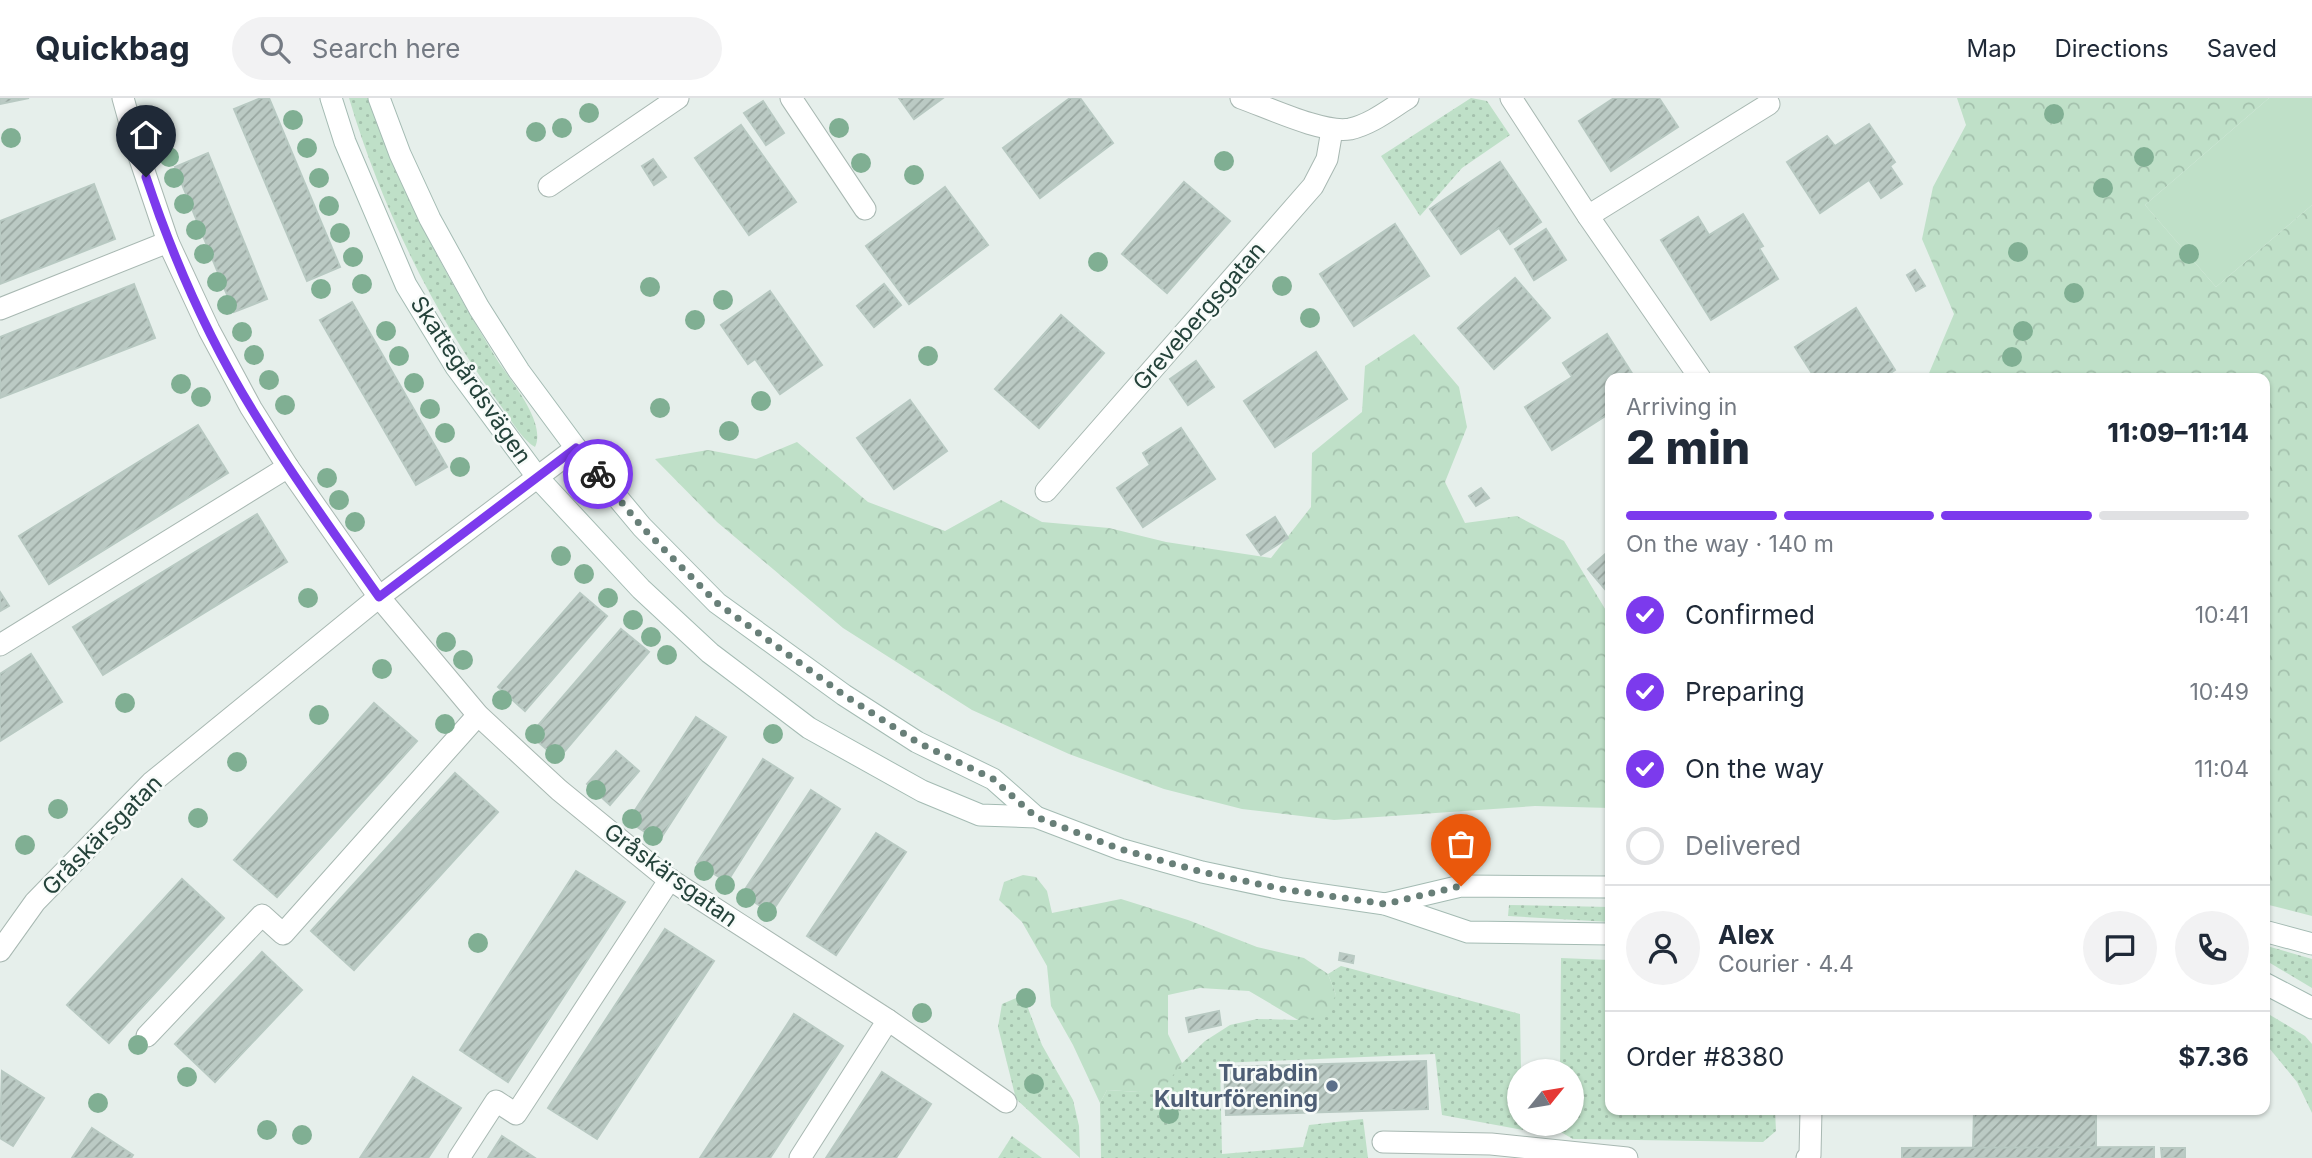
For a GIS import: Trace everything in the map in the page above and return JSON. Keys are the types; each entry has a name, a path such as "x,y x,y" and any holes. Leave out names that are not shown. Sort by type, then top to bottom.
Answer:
{"street":[{"name":"Gråskärsgatan","path":"123,98 168,242 209,330 245,397 288,467 379,597 478,715 559,790 670,879 888,1020 1006,1102"},
{"name":"Skattegårdsvägen","path":"331,98 345,142 406,285 456,367 538,478 640,589 670,617 710,653 809,728 922,791 979,815 1036,817 1120,849 1202,872 1282,889 1385,904 1468,932 1605,934"},
{"name":"Skattegårdsvägen","path":"379,98 400,154 430,219 479,308 519,371 576,448 642,527 717,603 844,695 917,742 993,779 1036,817"},
{"path":"549,186 678,98"},
{"path":"791,98 865,209"},
{"path":"1241,98 1332,130 1350,129 1368,123 1408,98"},
{"path":"1511,98 1588,216 1697,373"},
{"path":"1588,216 1769,104"},
{"name":"Grevebergsgatan","path":"1046,491 1313,186 1327,159 1332,130"},
{"path":"0,309 168,242"},
{"name":"Gråskärsgatan","path":"0,951 35,902 151,783 379,597 576,448"},
{"path":"0,645 288,467"},
{"path":"147,1036 262,915 283,934 478,715"},
{"path":"459,1158 496,1101 516,1114 670,879"},
{"name":"Skattegårdsvägen","path":"1385,904 1461,886 1605,887"},
{"path":"2270,932 2312,944"},
{"path":"2270,986 2312,1008"},
{"path":"800,1158 888,1020"},
{"path":"1807,1158 1810,1155 1811,1115"},
{"path":"1383,1142 1491,1144 1628,1158"}],"green space":[{"path":"349,98 369,98 431,243 477,326 531,413 536,426 535,447 520,432 474,367 430,294 393,218"},
{"path":"1471,98 1487,101 1510,135 1462,168 1420,216 1381,156"},
{"path":"1957,98 2269,98 2145,205 2216,287 2312,205 2312,916 2270,905 2270,373 1929,373 1954,314 1922,239 1933,187 1966,125"},
{"path":"2269,98 2312,98 2312,205 2216,287 2145,205"},
{"path":"1414,334 1459,387 1467,427 1445,482 1465,523 1517,516 1564,541 1605,609 1605,808 1535,806 1334,820 1242,809 1164,789 1069,754 972,710 843,628 717,522 655,459 708,450 756,459 797,442 868,502 945,531 1001,500 1042,522 1109,528 1166,542 1271,558 1311,507 1312,453 1362,412 1365,366"},
{"path":"1023,875 1036,877 1047,891 1052,913 1121,899 1188,920 1257,947 1304,958 1328,974 1336,995 1324,1016 1298,1020 1249,991 1200,988 1168,995 1168,1034 1182,1063 1165,1086 1139,1092 1107,1090 1100,1103 1051,1006 1047,966 1022,922 999,900 1004,882"},
{"path":"1509,905 1605,907 1605,922 1508,916"},
{"path":"2270,947 2312,959 2312,988 2270,963"},
{"path":"1561,958 1605,960 1605,1115 1775,1115 1776,1131 1763,1142 1573,1139 1568,1136 1584,1136 1584,1059 1560,1059"},
{"path":"1341,966 1520,1014 1521,1059 1507,1059 1507,1127 1442,1115 1435,1054 1220,1063 1222,1154 1303,1147 1309,1125 1363,1119 1368,1158 1101,1158 1100,1103 1107,1090 1139,1092 1178,1067 1205,1041 1230,1025 1257,1019 1298,1020 1336,995 1328,974"},
{"path":"1023,995 1042,1045 1073,1100 1079,1126 1080,1158 1016,1099 998,1027 1002,1004"},
{"path":"2270,1015 2305,1036 2312,1044 2312,1113 2297,1082 2270,1049"},
{"path":"1012,1136 1042,1158 998,1158"}],"building":[{"path":"0,98 29,98 0,104"},
{"path":"261,98 269,98 340,267 307,281 234,109"},
{"path":"899,98 943,98 914,119"},
{"path":"1070,98 1080,98 1113,143 1040,198 1003,148"},
{"path":"1614,98 1659,98 1678,127 1611,171 1579,121"},
{"path":"763,101 784,133 766,145 744,113"},
{"path":"1869,124 1895,162 1890,166 1902,184 1881,198 1869,180 1820,213 1787,162 1827,136 1835,146"},
{"path":"741,125 796,202 749,235 695,158"},
{"path":"208,153 267,299 234,312 175,167"},
{"path":"653,159 666,177 654,185 642,166"},
{"path":"1500,162 1541,222 1510,244 1499,228 1461,254 1430,209"},
{"path":"1184,182 1230,221 1167,293 1122,254"},
{"path":"94,184 115,239 0,284 0,221"},
{"path":"945,187 988,245 909,304 866,246"},
{"path":"1743,214 1763,246 1759,248 1778,279 1711,320 1661,240 1698,217 1709,235"},
{"path":"1395,224 1429,276 1354,326 1320,274"},
{"path":"1546,229 1566,260 1534,280 1515,249"},
{"path":"1915,270 1925,286 1916,291 1907,275"},
{"path":"1515,278 1550,318 1494,369 1458,328"},
{"path":"134,284 155,338 0,398 0,337"},
{"path":"884,284 901,305 874,327 857,306"},
{"path":"770,291 822,365 780,394 755,359 748,364 721,325"},
{"path":"352,302 447,467 416,485 320,320"},
{"path":"1856,308 1895,370 1890,373 1812,373 1795,347"},
{"path":"1061,315 1104,353 1039,428 995,389"},
{"path":"1607,334 1632,373 1605,373 1605,416 1552,450 1525,407 1572,377 1563,363"},
{"path":"1316,352 1347,399 1275,447 1244,401"},
{"path":"1196,361 1214,387 1188,405 1170,379"},
{"path":"910,400 947,451 894,489 857,438"},
{"path":"198,425 228,473 49,584 19,536"},
{"path":"1181,428 1215,479 1143,527 1117,488 1150,465 1143,453"},
{"path":"1481,488 1489,498 1476,506 1469,496"},
{"path":"257,514 287,562 103,675 73,627"},
{"path":"1275,517 1288,538 1261,555 1247,535"},
{"path":"1605,554 1605,589 1588,569"},
{"path":"0,592 9,606 0,611"},
{"path":"580,593 607,616 525,711 498,687"},
{"path":"621,629 649,652 558,759 530,735"},
{"path":"31,654 62,702 0,741 0,674"},
{"path":"374,703 417,741 277,897 234,860"},
{"path":"696,717 726,737 659,841 628,821"},
{"path":"616,751 639,771 610,805 587,784"},
{"path":"763,759 793,778 727,882 697,863"},
{"path":"455,773 498,812 354,970 311,931"},
{"path":"811,790 840,809 771,913 742,894"},
{"path":"876,833 906,852 836,955 807,936"},
{"path":"576,871 625,902 508,1082 460,1050"},
{"path":"182,879 224,918 109,1043 67,1005"},
{"path":"665,929 714,961 597,1139 548,1108"},
{"path":"262,952 302,990 215,1082 175,1044"},
{"path":"1340,953 1354,956 1353,963 1339,960"},
{"path":"1219,1011 1221,1025 1189,1032 1186,1018"},
{"path":"794,1014 843,1046 770,1158 700,1158"},
{"path":"1426,1061 1428,1109 1226,1115 1224,1067"},
{"path":"2,1071 44,1098 13,1146 0,1138"},
{"path":"882,1072 931,1104 896,1158 826,1158"},
{"path":"413,1077 461,1108 428,1158 360,1158"},
{"path":"1974,1115 2096,1115 2096,1148 1973,1148"},
{"path":"92,1128 133,1155 131,1158 72,1158"},
{"path":"502,1136 535,1158 488,1158"},
{"path":"2154,1147 2154,1158 1902,1158 1902,1148"},
{"path":"2161,1148 2185,1148 2185,1158 2162,1158"}],"way so far":[{"path":"598,474 642,527 717,603 844,695 917,742 993,779 1036,817 1120,849 1202,872 1282,889 1385,904 1461,886"}],"place":[{"name":"Turabdin Kulturförening","path":"1332,1086"}],"route":[{"path":"146,177 168,242 209,330 251,408 288,467 379,597 576,448 598,474"}]}
